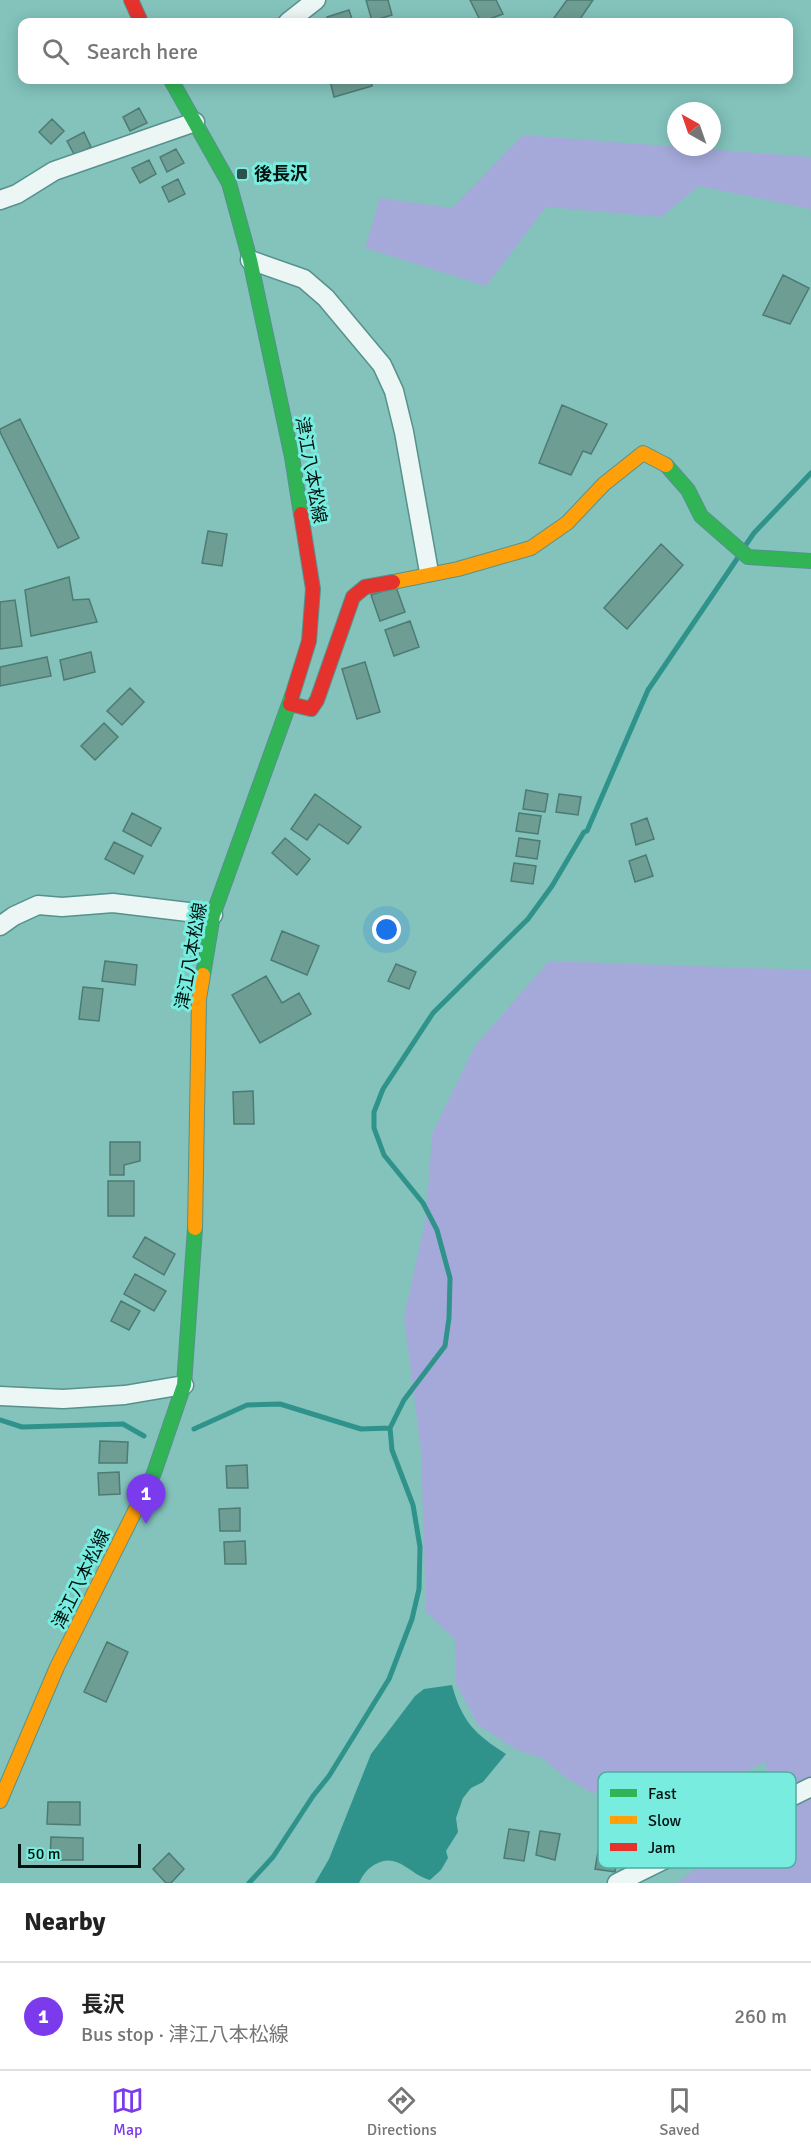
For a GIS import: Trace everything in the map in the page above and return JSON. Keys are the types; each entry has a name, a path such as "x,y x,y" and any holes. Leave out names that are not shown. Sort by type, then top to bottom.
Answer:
{"main road":[{"path":"131,0 139,18"},
{"name":"津江八本松線","path":"0,1801 57,1667 154,1473 184,1385 194,1269 199,999 213,915 290,704 309,641 313,589 292,456 250,260 229,183 173,84"},
{"path":"290,704 311,709 317,700 353,597 364,586 429,572 458,569 531,548 567,523 604,484 643,453 662,461 688,490 701,516 748,556 811,561"}],"street":[{"path":"293,18 316,0"},
{"path":"0,200 17,194 54,171 195,122"},
{"path":"250,260 304,279 326,298 382,365 394,391 404,432 429,572"},
{"path":"0,926 14,916 38,905 95,906 113,903 213,915"},
{"path":"0,1396 63,1399 125,1395 184,1385"},
{"path":"796,1794 811,1787"},
{"path":"617,1883 647,1868"}],"shaded area":[{"path":"523,135 667,146 667,156 721,156 721,150 811,157 811,209 699,186 661,217 546,207 486,286 365,248 380,198 452,208"},
{"path":"549,961 811,970 811,1883 677,1883 696,1868 796,1868 796,1772 767,1772 765,1762 745,1772 598,1772 598,1792 592,1793 565,1777 542,1758 517,1750 478,1725 456,1683 455,1639 426,1612 421,1450 404,1317 426,1218 432,1134 475,1046"},
{"path":"452,1685 460,1709 471,1726 506,1754 483,1782 471,1788 463,1798 456,1818 458,1832 446,1851 448,1858 441,1870 430,1880 396,1862 382,1861 371,1867 359,1883 315,1883 329,1859 371,1754 415,1696 424,1689"}],"building":[{"path":"366,0 388,0 392,15 371,18"},
{"path":"470,0 496,0 503,14 492,18 479,18"},
{"path":"567,0 593,0 581,18 554,18"},
{"path":"349,10 352,18 327,18"},
{"path":"331,84 372,84 372,86 334,97"},
{"path":"139,108 147,123 130,131 123,117"},
{"path":"52,119 64,131 51,144 39,132"},
{"path":"84,132 91,147 75,156 67,141"},
{"path":"176,149 184,163 167,172 160,157"},
{"path":"149,160 156,174 140,183 132,168"},
{"path":"178,179 185,194 169,202 162,187"},
{"path":"783,275 809,288 790,324 763,315"},
{"path":"562,405 607,424 591,454 583,451 571,475 539,463"},
{"path":"20,419 79,538 58,548 0,432 0,429"},
{"path":"208,531 227,534 222,566 202,563"},
{"path":"661,544 683,565 627,629 604,608"},
{"path":"69,577 73,600 89,599 97,622 31,636 25,590"},
{"path":"396,587 405,612 380,621 371,595"},
{"path":"15,600 22,646 0,649 0,602"},
{"path":"410,621 419,647 394,656 385,630"},
{"path":"91,652 95,672 64,680 60,660"},
{"path":"47,657 51,676 0,686 0,667"},
{"path":"365,662 380,712 357,719 342,669"},
{"path":"130,688 144,702 122,725 107,711"},
{"path":"104,723 118,737 95,760 81,746"},
{"path":"526,790 548,794 545,812 523,809"},
{"path":"315,794 361,827 348,844 319,824 307,840 291,829"},
{"path":"559,794 581,797 578,815 556,812"},
{"path":"132,813 161,828 151,846 123,831"},
{"path":"519,813 541,816 538,834 516,831"},
{"path":"647,818 654,839 636,845 631,824"},
{"path":"285,838 310,859 297,875 272,853"},
{"path":"519,838 540,841 537,859 516,856"},
{"path":"114,842 143,856 134,874 105,859"},
{"path":"646,855 653,876 635,882 629,861"},
{"path":"514,863 536,866 533,884 511,881"},
{"path":"282,931 319,946 307,975 271,960"},
{"path":"105,961 137,965 135,985 102,981"},
{"path":"396,964 416,972 409,989 388,981"},
{"path":"266,976 282,1003 299,993 311,1014 260,1043 232,995"},
{"path":"83,987 103,989 99,1021 79,1019"},
{"path":"253,1091 254,1124 234,1124 233,1092"},
{"path":"110,1142 140,1142 140,1161 124,1165 124,1175 110,1175"},
{"path":"108,1181 134,1181 134,1216 108,1216"},
{"path":"145,1237 175,1254 164,1275 133,1257"},
{"path":"135,1274 166,1291 154,1311 124,1294"},
{"path":"121,1301 140,1311 129,1330 111,1321"},
{"path":"100,1441 128,1442 127,1463 99,1463"},
{"path":"247,1465 248,1488 227,1488 226,1466"},
{"path":"119,1472 120,1494 99,1495 98,1473"},
{"path":"240,1508 240,1531 220,1531 219,1509"},
{"path":"245,1541 246,1564 225,1564 224,1542"},
{"path":"107,1642 128,1652 106,1702 84,1692"},
{"path":"48,1802 80,1802 80,1825 47,1824"},
{"path":"509,1829 529,1832 524,1861 504,1858"},
{"path":"540,1831 560,1834 555,1860 536,1855"},
{"path":"51,1837 83,1838 83,1860 50,1860"},
{"path":"598,1852 598,1868 616,1868 615,1872 595,1869"},
{"path":"169,1853 184,1869 171,1883 166,1883 153,1869"}],"waterway":[{"path":"745,546 754,533 811,473"},
{"path":"249,1883 273,1857 329,1776 389,1679 412,1619 419,1589 420,1547 413,1505 392,1450 390,1428 404,1400 445,1346 449,1318 450,1278 437,1230 423,1203 384,1155 374,1128 374,1112 383,1089 433,1013 528,919 552,886 584,832 587,831 648,690 739,556"},
{"path":"194,1429 247,1405 280,1404 361,1429 390,1428"},
{"path":"0,1420 22,1427 123,1424 144,1436"}],"traffic: fast":[{"path":"173,84 229,183 250,260 292,457 301,514"},
{"path":"666,465 688,490 701,516 748,557 811,561"},
{"path":"203,975 213,915 292,696"},
{"path":"135,1511 154,1473 184,1385 195,1228"}],"traffic: slow":[{"path":"393,582 458,569 531,548 567,523 604,484 643,453 666,465"},
{"path":"195,1228 199,999 203,975"},
{"path":"0,1801 57,1667 135,1511"}],"traffic: jam":[{"path":"131,0 139,18"},
{"path":"292,696 309,641 313,589 301,514"},
{"path":"290,704 311,709 317,700 353,597 365,587 393,582"}],"place":[{"name":"後長沢","path":"242,174"},
{"name":"長沢","path":"146,1524"}]}
